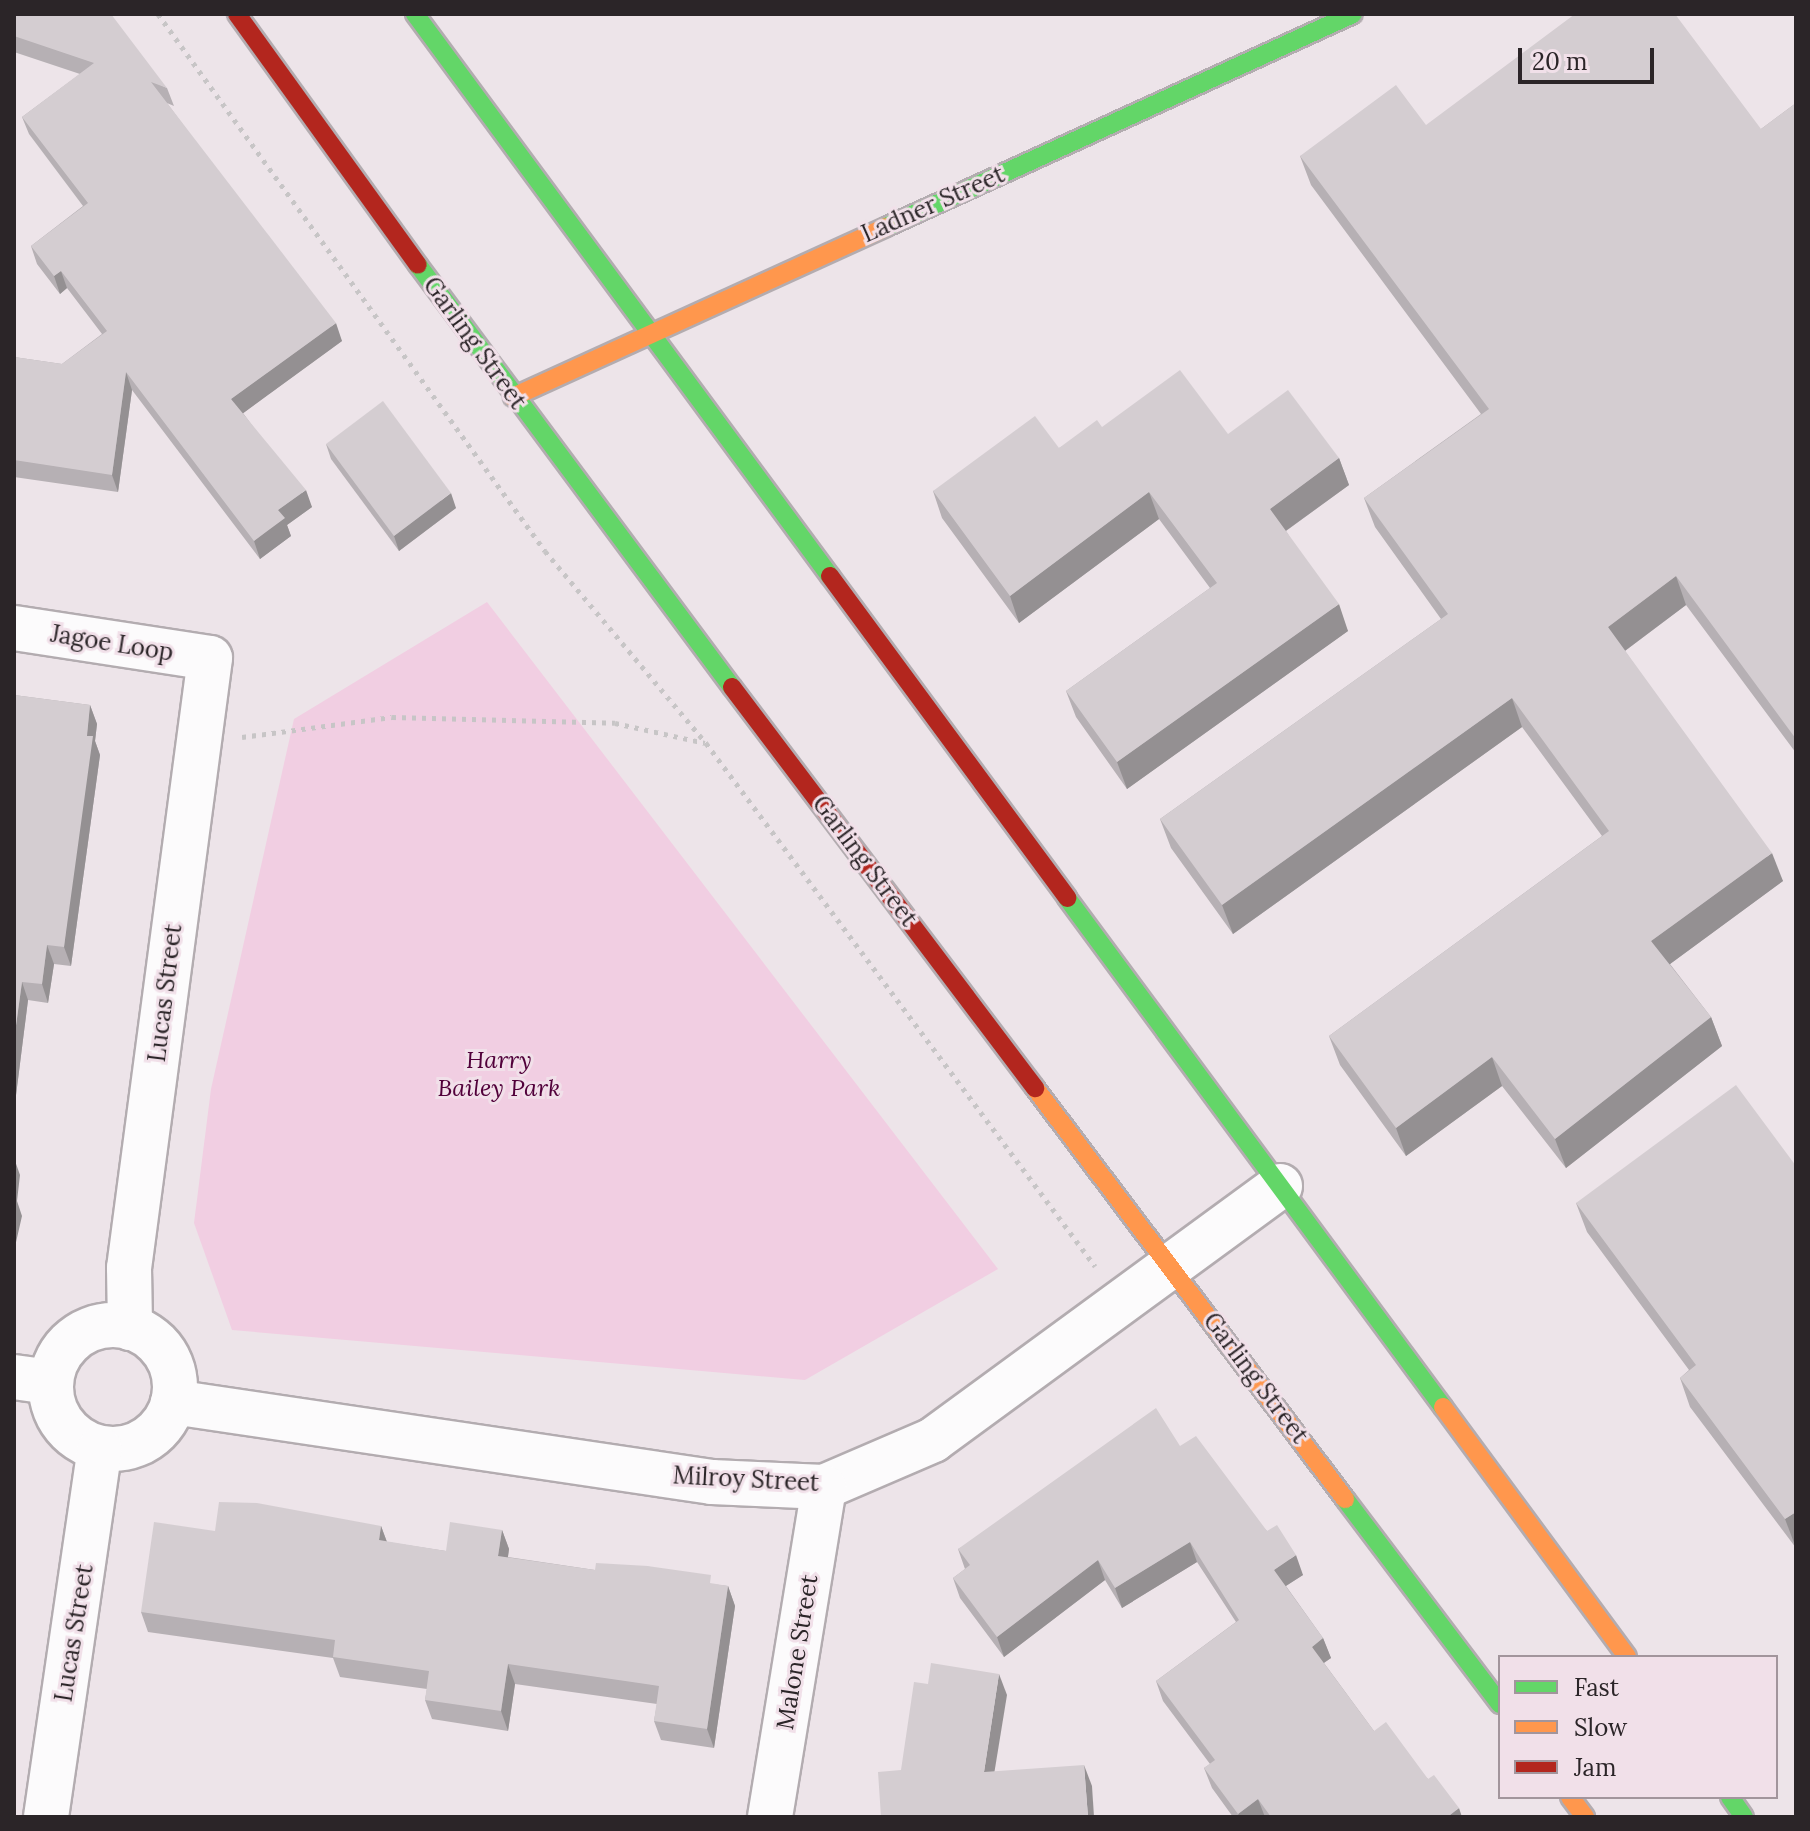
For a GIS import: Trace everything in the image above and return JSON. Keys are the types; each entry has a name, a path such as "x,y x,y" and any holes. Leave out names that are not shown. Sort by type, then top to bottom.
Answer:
{"street":[{"name":"Garling Street","path":"237,14 513,397 1498,1701"},
{"path":"415,14 653,330 1626,1655"},
{"name":"Ladner Street","path":"513,397 653,330 1353,14"},
{"name":"Jagoe Loop","path":"14,628 210,658"},
{"name":"Lucas Street","path":"130,1328 129,1268 210,658"},
{"name":"Milroy Street","path":"173,1402 712,1482 824,1487 933,1440 1280,1186"},
{"path":"130,1328 162,1348 175,1384 173,1402 146,1440 100,1449 69,1431 32,1380 78,1336 130,1328"},
{"name":"Lucas Street","path":"46,1817 100,1449"},
{"name":"Malone Street","path":"770,1817 824,1487"},
{"path":"1572,1799 1585,1817"},
{"path":"1731,1799 1744,1817"}],"path":[{"path":"158,14 545,551 706,743 1123,1301"},
{"path":"197,743 392,717 615,723 706,743"}],"green space":[{"name":"Harry Bailey Park","path":"487,602 998,1269 805,1380 232,1330 194,1223 211,1089 294,719"}],"building":[{"path":"14,14 111,14 167,88 151,82 336,323 231,399 306,490 278,510 285,518 254,541 126,372 112,475 14,460 14,357 62,364 107,331 61,271 54,276 31,246 88,203 22,117 94,63 14,36"},
{"path":"1575,14 1675,14 1761,129 1796,103 1796,739 1676,576 1608,627 1772,853 1651,941 1711,1017 1555,1139 1492,1057 1396,1128 1329,1036 1609,831 1512,698 1222,905 1160,819 1448,614 1364,498 1489,409 1300,156 1396,85 1426,125"},
{"path":"1180,370 1228,434 1288,390 1339,458 1270,509 1339,604 1117,762 1066,691 1217,583 1149,492 1010,596 933,491 1035,416 1059,448 1097,420 1102,427"},
{"path":"383,401 451,493 394,536 326,444"},
{"path":"14,695 90,705 87,736 93,736 64,947 47,945 42,984 22,982 14,1040"},
{"path":"1736,1085 1796,1166 1796,1512 1785,1519 1680,1378 1696,1365 1576,1203"},
{"path":"1156,1408 1180,1446 1196,1436 1267,1531 1277,1525 1296,1555 1274,1570 1323,1638 1312,1647 1374,1731 1386,1722 1428,1779 1434,1775 1459,1808 1450,1815 1452,1817 1271,1817 1258,1799 1238,1814 1204,1768 1215,1760 1156,1681 1239,1620 1190,1542 1115,1588 1098,1560 997,1637 953,1578 970,1565 958,1549"},
{"path":"219,1502 257,1503 381,1526 379,1540 446,1551 450,1522 502,1530 498,1556 595,1570 596,1563 648,1566 711,1575 710,1583 728,1586 707,1729 654,1721 659,1686 508,1664 501,1711 425,1700 429,1671 333,1657 335,1640 141,1612 154,1522 215,1531"},
{"path":"931,1663 999,1674 984,1772 1084,1765 1088,1817 881,1817 878,1772 901,1770 914,1682 928,1684"}],"traffic: fast":[{"path":"415,14 830,576"},
{"path":"886,227 1353,14"},
{"path":"418,265 732,687"},
{"path":"1067,898 1443,1407"},
{"path":"1345,1499 1498,1701"},
{"path":"1731,1799 1744,1817"}],"traffic: slow":[{"path":"513,397 886,227"},
{"path":"1035,1088 1345,1499"},
{"path":"1443,1407 1626,1655"},
{"path":"1572,1799 1585,1817"}],"traffic: jam":[{"path":"237,14 418,265"},
{"path":"830,576 1067,898"},
{"path":"732,687 1035,1088"}]}
